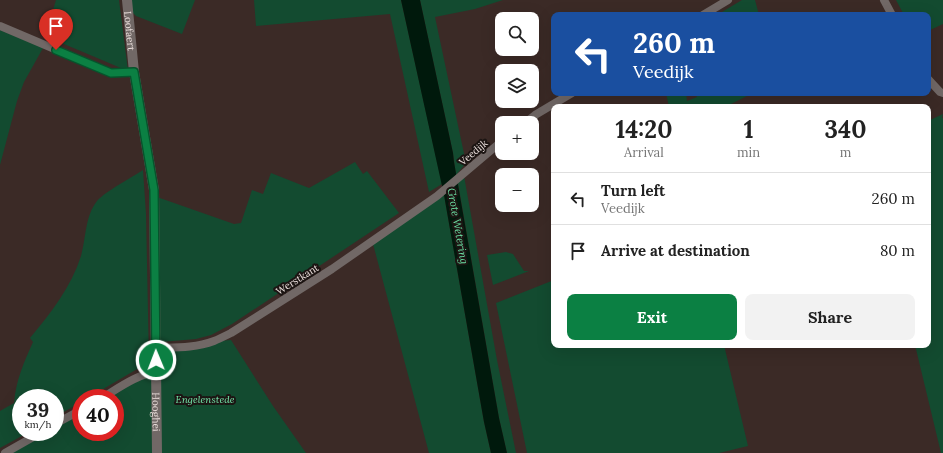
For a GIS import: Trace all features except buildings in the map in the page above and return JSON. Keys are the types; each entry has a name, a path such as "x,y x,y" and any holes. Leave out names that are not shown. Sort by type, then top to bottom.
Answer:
{"street":[{"name":"Loofaert","path":"127,0 134,72 154,190 154,348 157,372"},
{"path":"708,12 728,0"},
{"path":"884,0 890,12"},
{"path":"0,26 111,73 134,72"},
{"path":"931,82 940,92 943,93"},
{"path":"554,104 567,96"},
{"path":"534,116 551,105"},
{"name":"Veedijk","path":"437,196 495,147"},
{"name":"Werstkant","path":"154,348 201,345 231,333 332,269 437,196"},
{"path":"118,389 139,377 151,372 157,372"},
{"name":"Hooghei","path":"157,372 157,453"},
{"path":"5,453 26,441"}],"green space":[{"path":"56,0 119,0 128,71 45,36"},
{"path":"131,0 195,0 182,34 136,16 131,11"},
{"path":"254,0 401,0 442,184 429,192 390,14 256,26"},
{"path":"420,0 503,0 475,9 435,17 466,163 456,175 453,153"},
{"path":"742,0 755,0 758,12 722,12"},
{"path":"896,0 943,0 943,24 931,30 931,12 902,12"},
{"path":"0,30 43,48 24,82 17,101 0,165"},
{"path":"667,96 686,96 687,101 696,96 747,96 731,104 668,104"},
{"path":"943,114 943,453 941,453 916,348 931,348 931,120"},
{"path":"355,162 363,174 367,171 399,213 232,324 211,335 196,339 161,342 157,197 234,224 241,223 252,190 263,194 271,173 309,188"},
{"path":"143,170 146,214 149,362 103,389 72,389 72,407 64,412 64,389 16,389 24,364 33,342 30,338 60,299 77,267 81,256 88,220 93,207 101,197"},
{"path":"464,176 497,360 516,453 507,453 499,418 458,183"},
{"path":"444,195 484,422 491,453 429,453 373,244"},
{"path":"506,252 513,254 524,271 529,271 493,285 487,255"},
{"path":"551,281 551,348 725,348 748,446 719,453 527,453 496,303"},
{"name":"Engelenstede","path":"231,340 273,406 306,453 6,453 27,441 64,441 64,420 72,415 72,441 124,441 124,389 118,389 147,374 165,352"},
{"path":"12,404 13,441 0,448 0,411"}],"water":[{"name":"Grote Wetering","path":"401,0 420,0 453,153 499,418 507,453 491,453 484,422 444,195"}],"route":[{"path":"56,50 111,73 120,74 134,72 154,190 156,360"}]}
